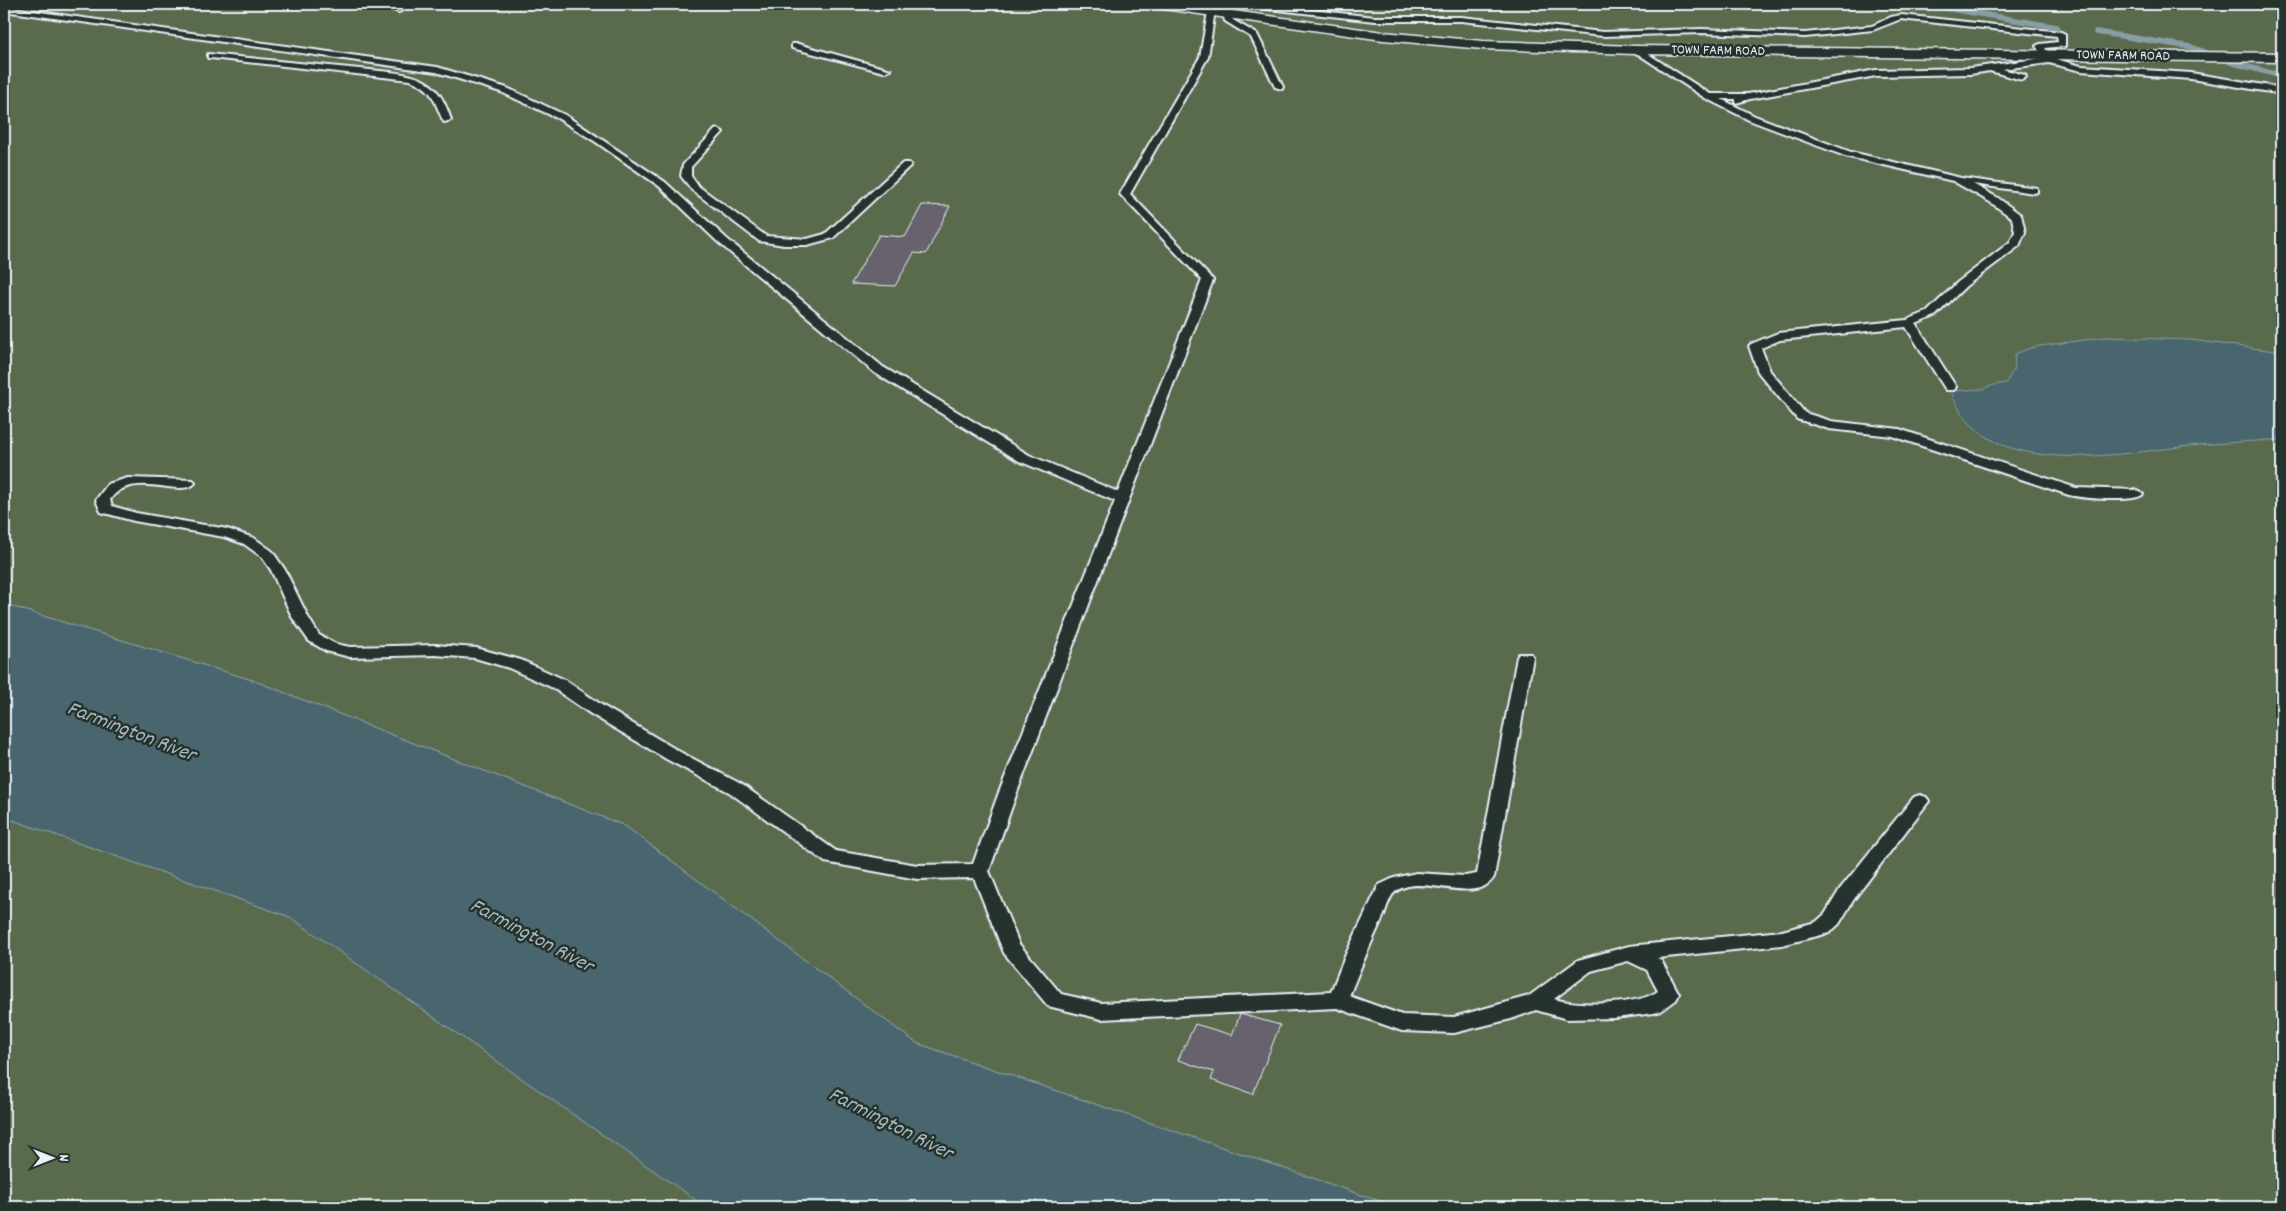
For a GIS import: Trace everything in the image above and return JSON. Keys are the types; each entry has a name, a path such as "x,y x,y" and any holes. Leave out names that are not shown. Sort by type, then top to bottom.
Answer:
{"street":[{"name":"TOWN FARM ROAD","path":"1157,4 1223,10 1426,41 1532,48 2048,58 2282,58"}],"lane":[{"path":"380,4 399,10"},
{"path":"1240,4 1339,16 1376,19 1460,19 1603,34 1701,31 1805,35 1881,25 1890,18 1901,17 2061,34 2062,44 2040,46 2048,58 2062,65 2086,69 2192,76 2282,91"},
{"path":"4,9 437,70 504,90 562,116 662,184 723,241 879,370 1024,458 1123,498"},
{"path":"1223,10 1229,21 1254,36 1279,88"},
{"path":"1223,10 1204,57 1125,194 1208,280 1010,786 980,871 1011,948 1055,1000 1101,1011 1338,1000 1402,1023 1454,1024 1511,1011 1536,1002 1586,965 1628,953 1782,938 1822,928 1832,919 1846,894 1920,801"},
{"path":"1848,22 1881,25"},
{"path":"794,46 887,70"},
{"path":"1636,50 1708,96 1731,108 1831,149 1956,179 2034,190"},
{"path":"211,56 332,68 420,81 430,87 441,101 447,120"},
{"path":"1708,96 1748,97 1876,72 1992,69 2048,58"},
{"path":"1992,69 2022,77"},
{"path":"1731,108 1734,104 1748,97"},
{"path":"718,132 686,167 686,176 695,188 763,239 784,242 806,242 829,236 906,164"},
{"path":"1956,179 1994,200 2017,218 2020,232 2015,244 1962,284 1931,314 1909,323 1778,337 1755,346 1764,372 1801,416 1829,425 1894,432 2074,492 2136,494"},
{"path":"1909,323 1950,387"},
{"path":"188,483 138,481 122,483 112,488 103,500 106,509 115,512 134,517 210,529 249,541 267,554 300,617 314,638 331,648 350,652 435,650 476,653 515,664 559,684 597,710 674,756 735,788 831,857 917,872 980,871"},
{"path":"1338,1000 1356,954 1386,890 1394,884 1411,880 1428,879 1475,883 1484,878 1488,868 1525,657"},
{"path":"1536,1002 1567,1011 1615,1010 1654,1005 1669,994 1654,965 1628,953"}],"green space":[{"path":"4,4 2282,4 2282,1207 1397,1207 916,1043 625,826 252,680 4,604"},
{"path":"4,817 290,917 706,1207 4,1207"}],"water":[{"path":"2105,337 2191,340 2282,352 2282,439 2118,454 2050,455 2018,450 1989,438 1967,419 1951,391 1985,389 1989,386 2006,383 2014,369 2015,354 2034,347"},
{"name":"Farmington River","path":"4,604 252,680 625,826 916,1043 1397,1207 706,1207 290,917 4,817"}],"building":[{"path":"922,205 950,206 926,254 914,253 895,286 851,284 879,235 905,237"},
{"path":"1240,1014 1280,1025 1253,1094 1211,1080 1214,1072 1178,1060 1195,1024 1232,1035"}],"waterway":[{"path":"1922,4 2057,27"},
{"path":"2096,32 2191,47 2205,52"},
{"path":"2230,62 2282,76"}]}
